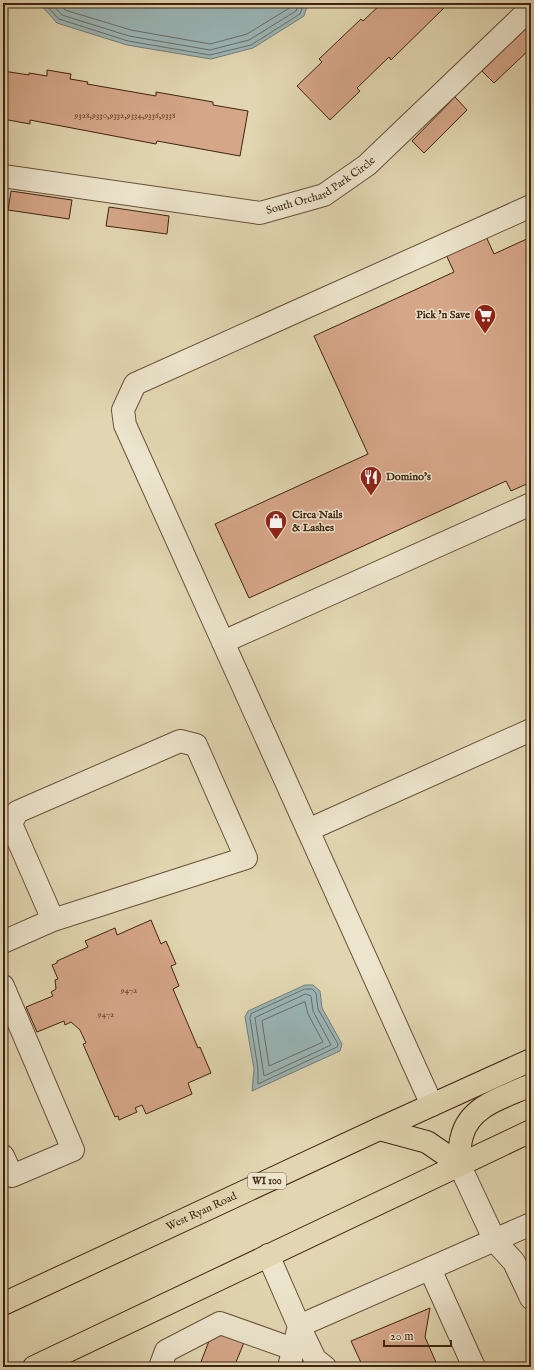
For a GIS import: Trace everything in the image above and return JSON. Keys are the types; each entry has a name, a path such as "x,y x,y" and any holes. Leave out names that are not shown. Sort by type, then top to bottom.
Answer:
{"main road":[{"name":"West Ryan Road","path":"3,1304 379,1128 531,1060"},
{"path":"459,1164 461,1138 466,1122 478,1109 531,1085"},
{"path":"379,1128 427,1142 459,1164"},
{"path":"34,1367 531,1131"}],"lane":[{"name":"South Orchard Park Circle","path":"3,176 260,213 324,195 367,165 531,8"},
{"path":"432,1105 125,425 123,410 135,384 531,206"},
{"path":"223,642 531,504"},
{"path":"308,830 531,730"},
{"path":"3,942 54,920 246,858 196,745 180,741 17,812 11,824 54,920"},
{"path":"3,986 73,1150 12,1176 3,1156"},
{"path":"459,1164 495,1240 514,1262 531,1298"},
{"path":"299,1326 336,1308 430,1269 531,1224"},
{"path":"268,1255 299,1326 318,1364"},
{"path":"430,1269 474,1367"},
{"path":"160,1367 166,1350 220,1323 291,1358 299,1326"}],"water":[{"path":"39,3 308,3 304,16 253,48 211,59 127,45 57,23"},
{"path":"305,985 313,985 320,991 322,1008 342,1044 340,1051 252,1091 254,1069 245,1017 248,1011"}],"building":[{"path":"382,3 449,3 391,60 389,57 357,88 360,91 330,120 297,86 322,62 319,59 361,19 363,21"},
{"path":"527,27 531,31 531,48 494,83 482,71"},
{"path":"47,70 71,74 70,79 88,82 87,84 156,96 156,92 213,102 213,105 248,111 240,156 157,141 156,144 30,120 30,124 3,119 3,71 47,76"},
{"path":"455,97 467,110 424,153 412,141"},
{"path":"11,191 72,200 69,219 8,210"},
{"path":"109,207 169,216 167,234 106,226"},
{"path":"483,230 494,254 531,237 531,482 511,491 506,481 249,598 215,524 368,454 314,336 454,272 443,248"},
{"path":"151,920 161,944 166,941 176,964 171,966 179,986 173,989 198,1048 200,1047 211,1073 188,1083 192,1094 146,1114 142,1105 135,1108 137,1112 119,1120 118,1116 115,1117 83,1044 86,1043 80,1030 71,1022 65,1025 64,1021 37,1032 26,1007 53,996 51,992 56,989 55,980 58,979 52,965 57,963 57,961 88,947 85,941 115,928 117,935"},
{"path":"430,1308 425,1337 438,1367 363,1367 351,1341"},
{"path":"214,1328 245,1340 234,1367 199,1367"}],"place":[{"name":"Pick 'n Save","path":"485,334"},
{"name":"Domino's","path":"371,496"},
{"name":"Circa Nails & Lashes","path":"276,540"}]}
